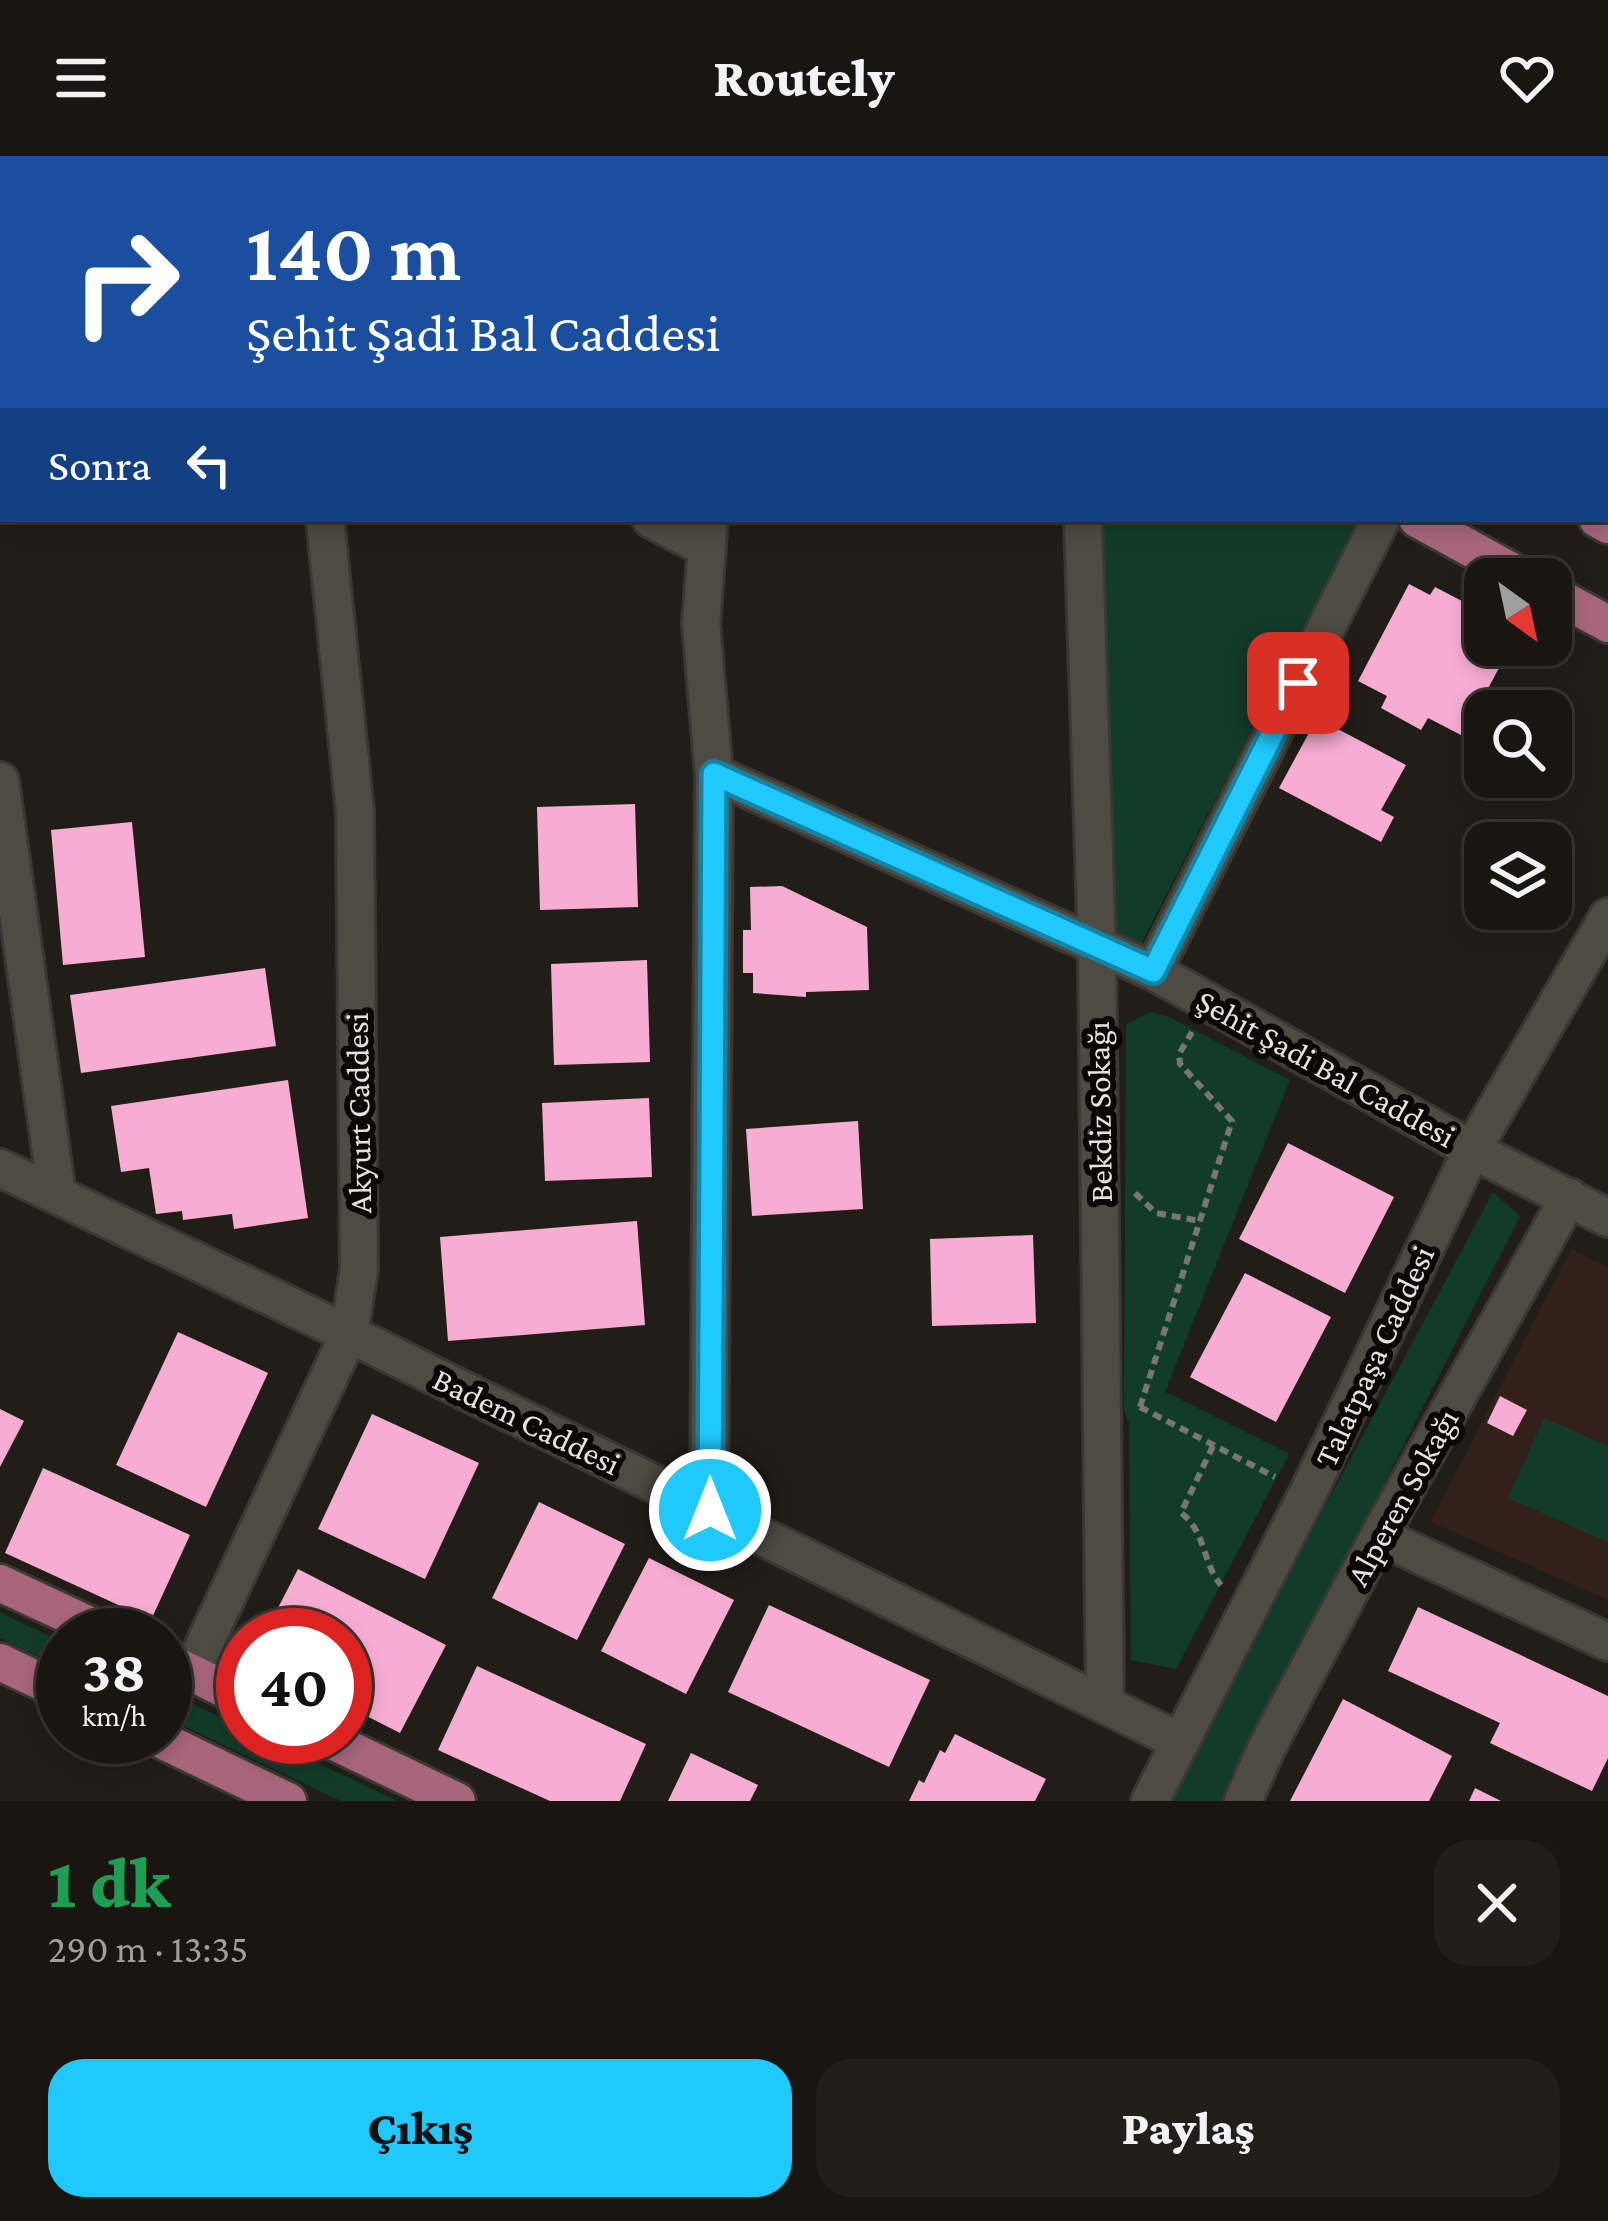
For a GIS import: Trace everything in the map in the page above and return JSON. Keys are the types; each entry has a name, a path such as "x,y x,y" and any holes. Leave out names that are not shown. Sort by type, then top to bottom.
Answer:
{"main road":[{"path":"1423,522 1488,558"},
{"path":"1572,604 1608,624"},
{"path":"0,1583 53,1608"},
{"path":"0,1662 36,1679"},
{"path":"192,1756 278,1799"},
{"path":"372,1760 457,1801"}],"street":[{"name":"Akyurt Caddesi","path":"192,1639 349,1334 359,1269 355,812 325,522"},
{"path":"663,522 707,533 701,624 714,774 710,1510"},
{"name":"Bekdiz Sokağı","path":"1083,522 1097,946 1105,1704"},
{"path":"1153,971 1379,522"},
{"name":"Şehit Şadi Bal Caddesi","path":"714,774 1153,971 1472,1150 1608,1218"},
{"path":"0,781 57,1195"},
{"name":"Talatpaşa Caddesi","path":"1150,1801 1308,1493 1472,1150 1608,917"},
{"name":"Badem Caddesi","path":"0,1168 1180,1742"},
{"name":"Alperen Sokağı","path":"1243,1801 1379,1536 1569,1197"},
{"path":"1379,1536 1608,1642"}],"path":[{"path":"1140,1407 1232,1121 1180,1064 1179,1054 1208,1003"},
{"path":"1100,1190 1136,1193 1156,1214 1200,1221"},
{"path":"1102,1410 1140,1407 1308,1493"},
{"path":"1213,1446 1181,1513 1196,1526 1213,1576 1222,1587 1252,1604"}],"shaded area":[{"path":"1571,1249 1608,1267 1608,1600 1431,1522"}],"green space":[{"path":"1100,522 1357,522 1142,942 1133,945 1112,934"},
{"path":"1150,1012 1169,1017 1290,1080 1165,1392 1289,1454 1176,1669 1131,1660 1129,1423 1124,1410 1126,1024"},
{"path":"1493,1192 1520,1216 1223,1801 1168,1801"},
{"path":"1544,1418 1608,1446 1608,1542 1508,1498"},
{"path":"0,1612 36,1630 36,1655 0,1638"},
{"path":"192,1704 216,1715 216,1741 192,1730"},
{"path":"263,1764 319,1764 398,1801 341,1801"}],"building":[{"path":"1409,584 1430,595 1435,587 1464,602 1464,666 1499,668 1487,690 1464,690 1463,736 1428,718 1421,730 1381,708 1387,696 1358,681"},
{"path":"1317,718 1406,765 1381,810 1394,817 1381,842 1279,788"},
{"path":"635,804 638,907 540,910 537,807"},
{"path":"132,822 145,957 63,965 51,830"},
{"path":"782,886 867,927 869,990 806,992 806,997 753,993 753,973 743,973 743,930 751,930 750,887"},
{"path":"647,960 650,1062 554,1065 551,964"},
{"path":"265,968 276,1046 81,1073 70,995"},
{"path":"288,1080 308,1218 234,1229 232,1214 183,1220 182,1211 156,1214 149,1168 121,1172 111,1106"},
{"path":"649,1098 652,1177 545,1181 542,1103"},
{"path":"858,1121 863,1209 752,1216 746,1129"},
{"path":"1288,1143 1394,1197 1345,1293 1239,1239"},
{"path":"637,1221 645,1325 448,1341 440,1237"},
{"path":"1033,1235 1036,1323 932,1326 930,1239"},
{"path":"1245,1273 1331,1317 1276,1422 1190,1377"},
{"path":"178,1332 268,1373 206,1507 116,1465"},
{"path":"1500,1396 1527,1410 1513,1436 1487,1423"},
{"path":"0,1409 24,1421 0,1467"},
{"path":"372,1414 479,1463 425,1579 318,1529"},
{"path":"43,1468 190,1535 157,1608 125,1608 5,1553"},
{"path":"539,1502 625,1544 577,1640 492,1598"},
{"path":"649,1558 734,1600 686,1694 601,1651"},
{"path":"298,1569 446,1645 400,1733 372,1719 372,1608 278,1608"},
{"path":"769,1605 930,1680 889,1767 728,1692"},
{"path":"1418,1607 1608,1696 1608,1758 1592,1791 1490,1743 1500,1723 1388,1671"},
{"path":"477,1666 646,1744 620,1801 550,1801 438,1750"},
{"path":"1343,1699 1452,1756 1429,1801 1290,1801"},
{"path":"955,1734 1046,1779 1035,1801 909,1801 919,1780 924,1783 940,1750 945,1753"},
{"path":"691,1753 758,1785 750,1801 668,1801"},
{"path":"1475,1788 1501,1801 1469,1801"}],"route":[{"path":"710,1510 714,774 1153,971 1298,683"}]}
